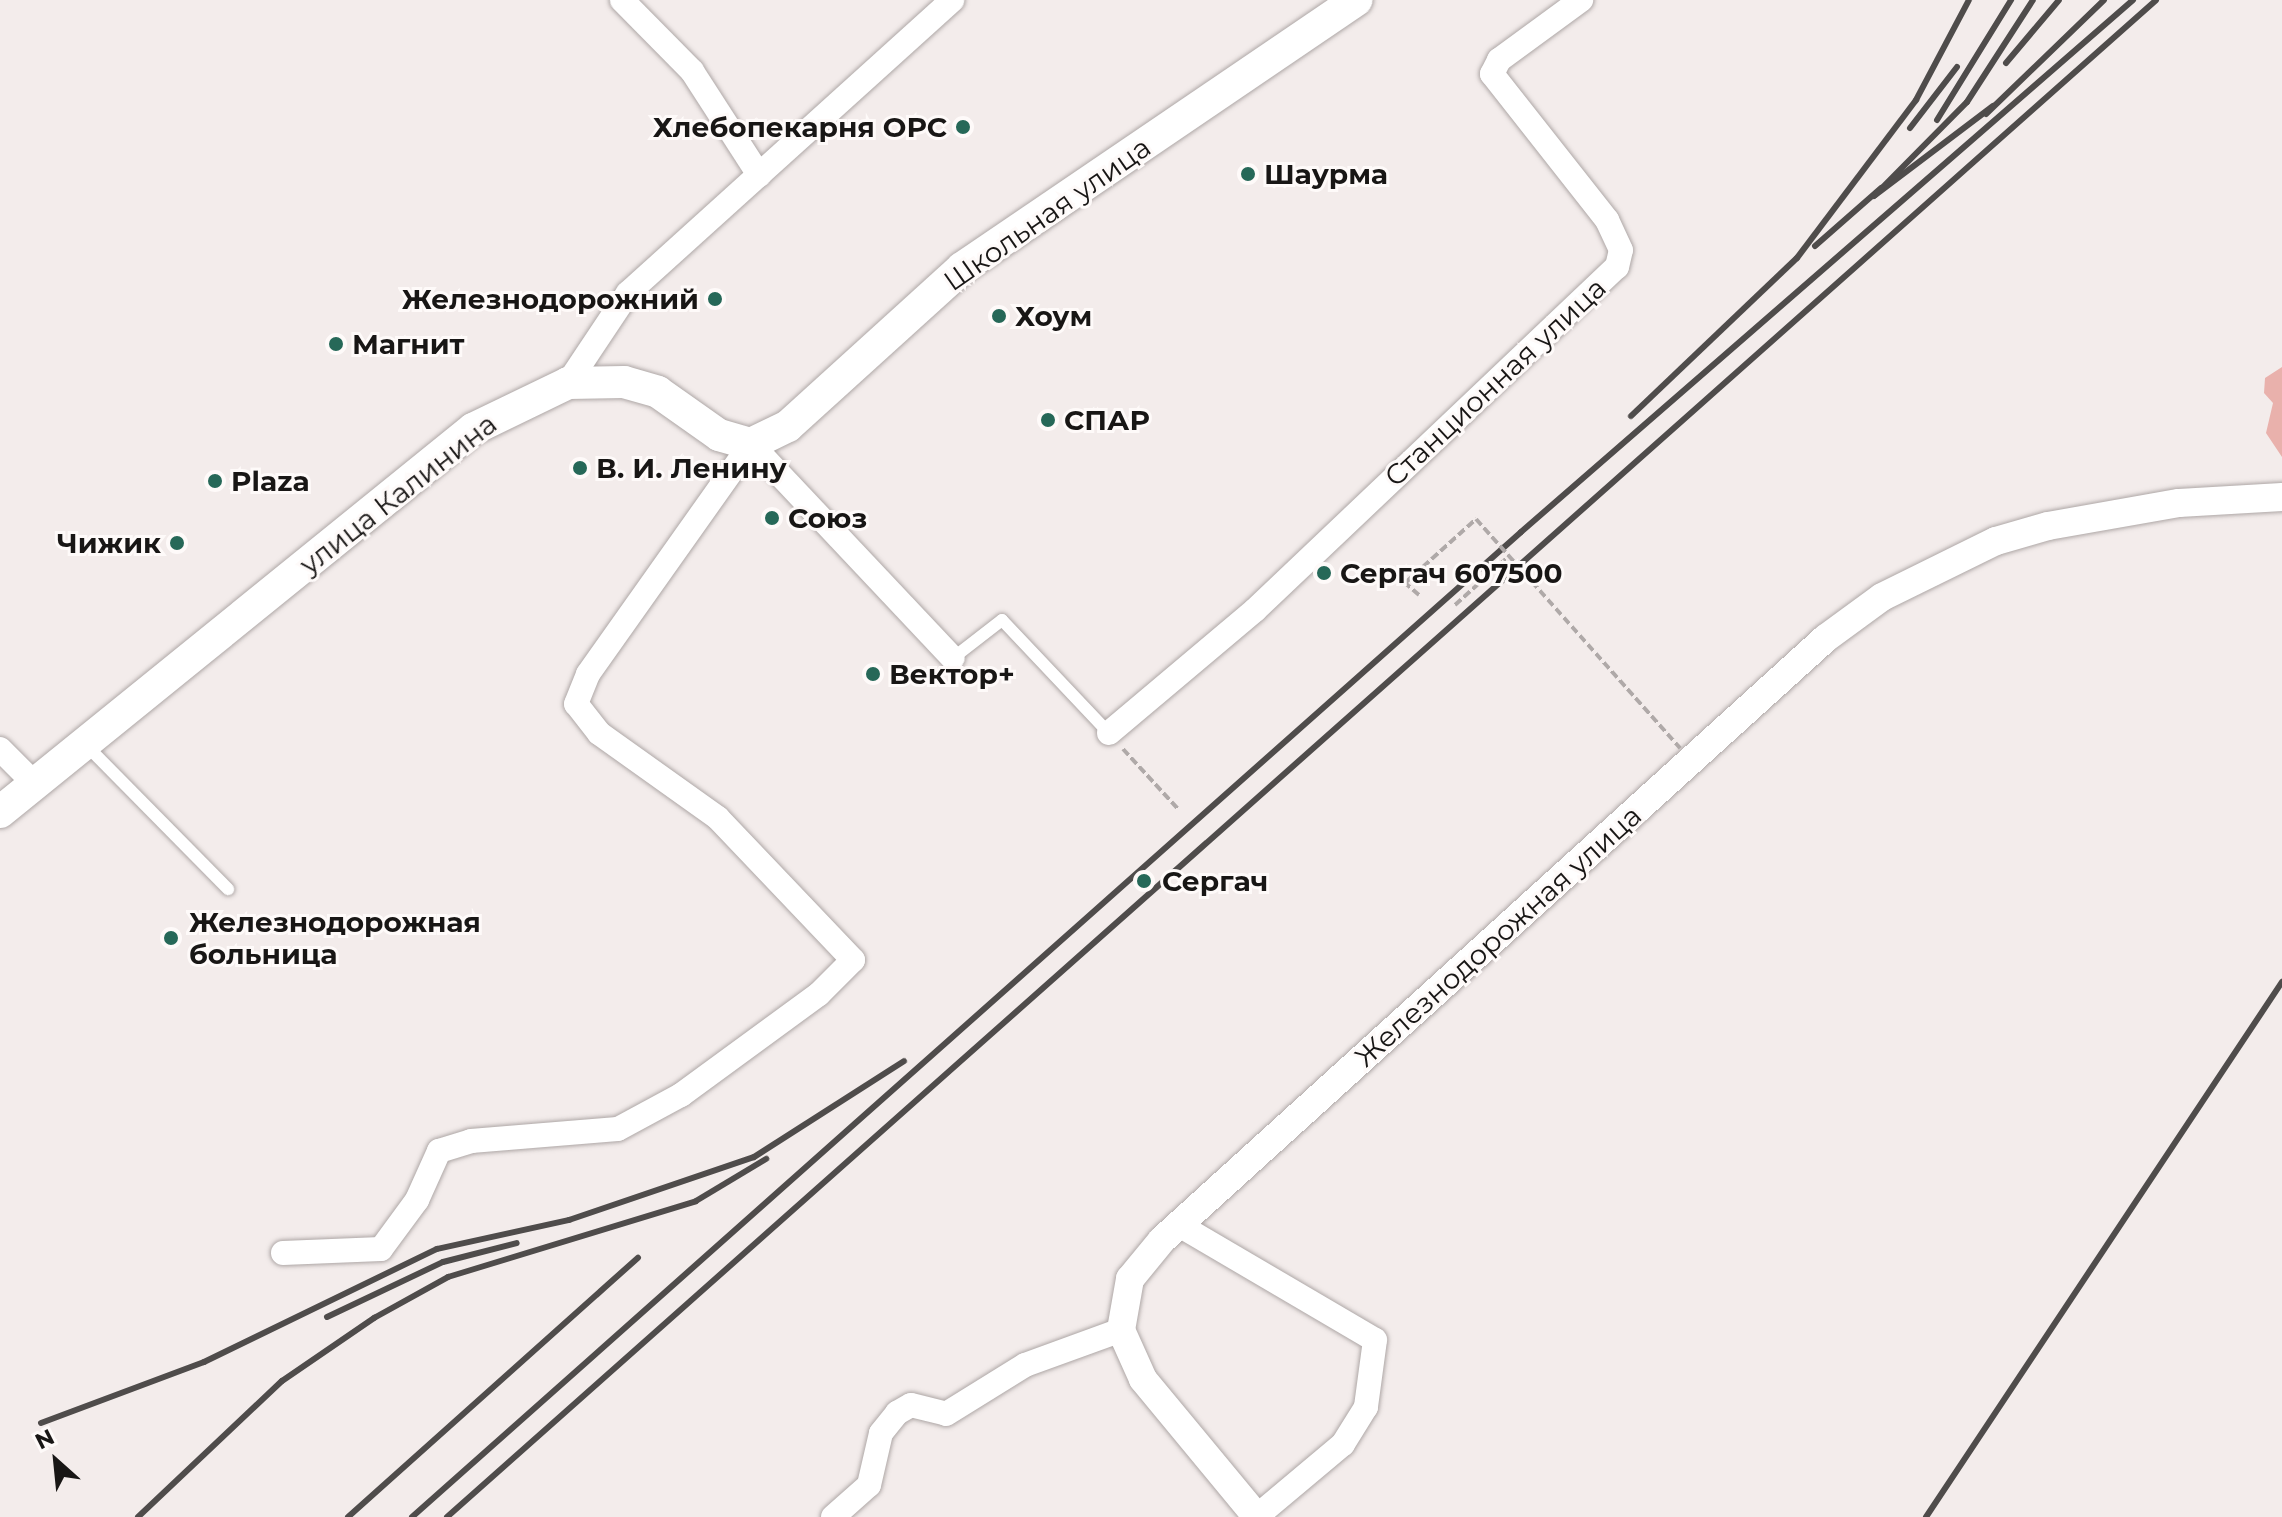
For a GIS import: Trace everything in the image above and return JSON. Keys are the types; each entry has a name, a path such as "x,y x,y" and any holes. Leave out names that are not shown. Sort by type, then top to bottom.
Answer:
{"main road":[{"name":"Школьная улица","path":"751,444 788,426 962,268 1357,0"},
{"path":"568,383 624,382 658,392 719,435 751,444"},
{"name":"улица Калинина","path":"0,812 473,429 568,383"}],"street":[{"path":"622,0 692,71 759,175"},
{"name":"Станционная улица","path":"1109,733 1255,610 1617,267 1621,250 1607,220 1492,74 1499,60 1581,0"},
{"path":"568,383 628,293 950,1"},
{"path":"283,1253 381,1249 417,1200 439,1151 471,1141 618,1129 681,1095 819,994 853,960 718,818 599,733 576,704 588,674 751,444 953,658"},
{"name":"Железнодорожная улица","path":"1121,1330 1130,1279 1179,1225 1826,638 1882,597 1996,541 2048,526 2179,503 2282,497"},
{"path":"0,749 35,784"},
{"path":"833,1517 869,1485 881,1433 897,1413 911,1405 946,1414 1025,1365 1121,1330 1143,1379 1256,1517 1343,1444 1366,1407 1375,1340 1179,1225"}],"lane":[{"path":"953,658 1002,620 1109,733"},
{"path":"85,744 228,889"}],"path":[{"path":"1419,595 1405,583 1476,519 1680,748"},
{"path":"1455,605 1509,556"},
{"path":"1109,733 1178,809"}],"shaded area":[{"path":"2282,367 2282,457 2266,433 2273,403 2264,393 2265,378"}],"railway":[{"path":"1631,416 1797,258 1916,100 1969,0"},
{"path":"1937,120 2011,0"},
{"path":"1993,106 1874,196 1967,102 2033,0"},
{"path":"2006,63 2059,0"},
{"path":"1986,114 2104,0"},
{"path":"412,1517 1521,532 2133,0"},
{"path":"447,1517 2156,0"},
{"path":"1910,128 1957,67"},
{"path":"1815,246 1881,188"},
{"path":"1926,1517 2282,982"},
{"path":"41,1423 204,1362 437,1249 569,1220 754,1157 904,1061"},
{"path":"138,1517 282,1381 374,1318 448,1277 696,1201 766,1159"},
{"path":"327,1317 443,1262 517,1243"},
{"path":"348,1517 638,1258"}],"place":[{"name":"Хлебопекарня ОРС","path":"963,127"},
{"name":"Шаурма","path":"1248,174"},
{"name":"Железнодорожний","path":"715,299"},
{"name":"Хоум","path":"999,316"},
{"name":"Магнит","path":"336,344"},
{"name":"СПАР","path":"1048,420"},
{"name":"В. И. Ленину","path":"580,468"},
{"name":"Plaza","path":"215,481"},
{"name":"Союз","path":"772,518"},
{"name":"Чижик","path":"177,543"},
{"name":"Сергач 607500","path":"1324,573"},
{"name":"Вектор+","path":"873,674"},
{"name":"Сергач","path":"1144,881"},
{"name":"Железнодорожная больница","path":"171,938"}]}
